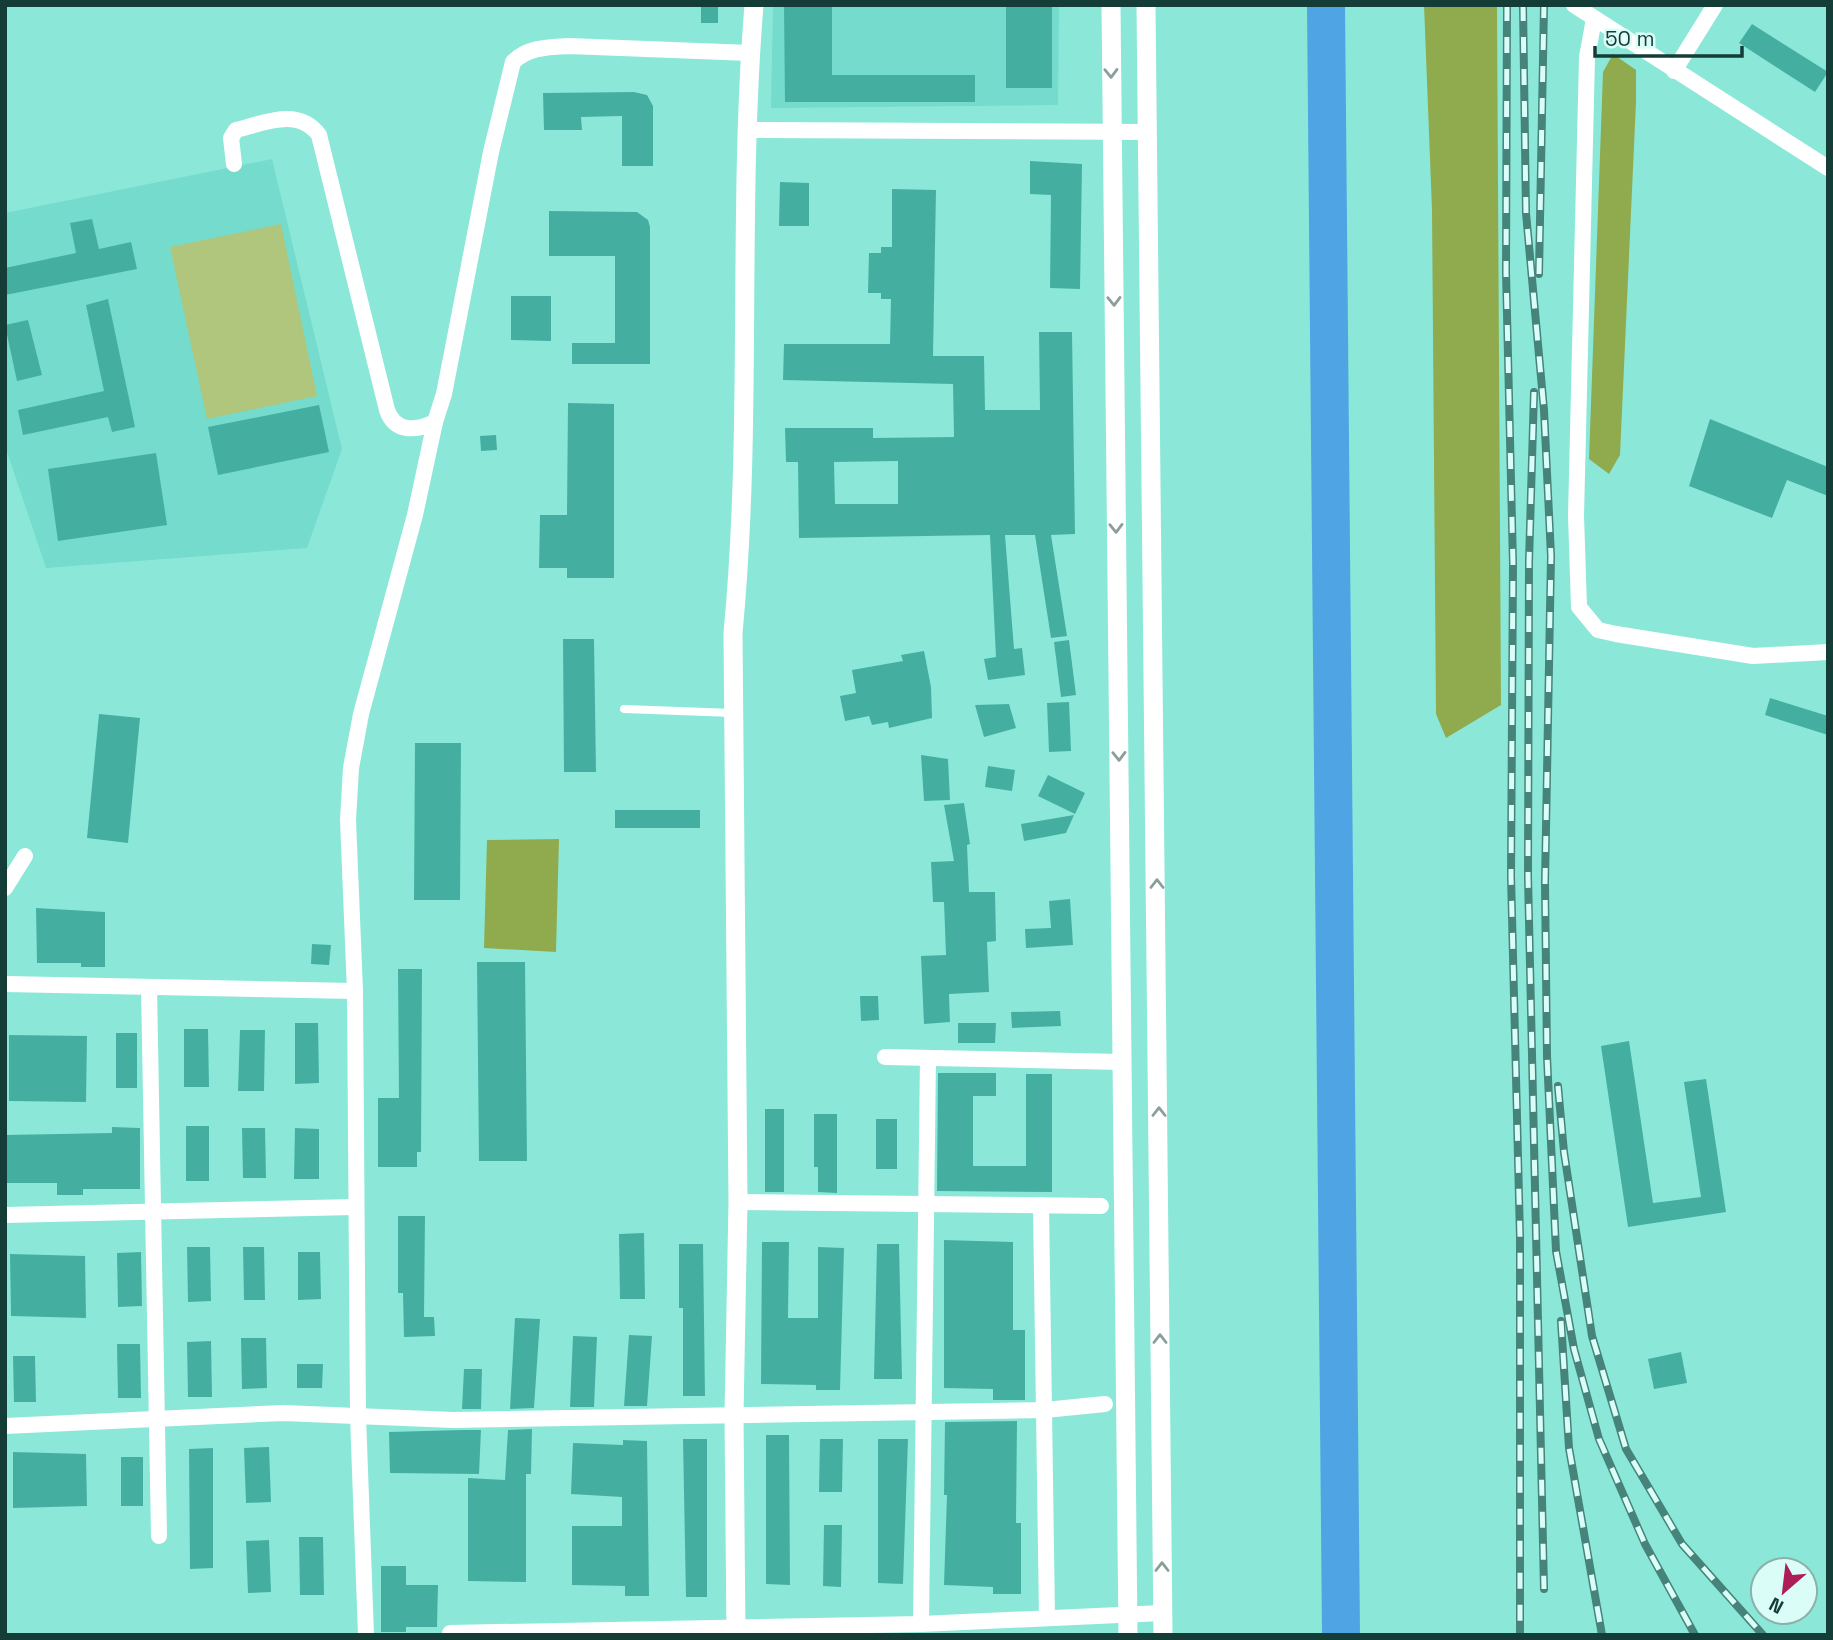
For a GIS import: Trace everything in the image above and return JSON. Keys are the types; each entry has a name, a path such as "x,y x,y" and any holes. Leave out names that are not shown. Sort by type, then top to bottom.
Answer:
{"street":[{"path":"736,1631 734,1415 738,1202 733,633 742,542 747,130 754,5"},
{"path":"1111,5 1128,1635"},
{"path":"1146,5 1163,1635"},
{"path":"1574,5 1828,168"},
{"path":"1674,71 1715,5"},
{"path":"1594,19 1587,57 1576,516 1578,607 1598,630 1616,634 1753,656 1828,652"},
{"path":"366,1635 358,1416 355,991 348,820 352,768 361,714 415,515 446,382 491,152 513,62 520,55 541,48 569,46 750,52"},
{"path":"234,164 231,138 236,130 284,119 300,119 311,124 319,135 391,421 399,427 420,429 435,422"},
{"path":"747,130 1147,132"},
{"path":"5,888 25,856"},
{"path":"5,984 355,991"},
{"path":"149,987 159,1536"},
{"path":"885,1057 1122,1062"},
{"path":"921,1624 921,1412 928,1058"},
{"path":"738,1202 1101,1206"},
{"path":"1041,1205 1047,1618"},
{"path":"5,1215 355,1208"},
{"path":"5,1426 283,1413 466,1420 1045,1410 1105,1404"},
{"path":"450,1633 736,1631 1162,1613"}],"lane":[{"path":"624,709 733,713"}],"shaded area":[{"path":"773,5 1059,5 1058,105 771,108"},
{"path":"1307,5 1345,5 1360,1635 1322,1635"},
{"path":"272,159 342,449 307,548 46,568 5,446 5,213"}],"green space":[{"path":"1424,5 1497,6 1501,705 1446,738 1436,714 1432,210"},
{"path":"1613,54 1636,70 1636,102 1620,455 1609,474 1589,459 1603,72"},
{"path":"281,224 317,396 207,419 170,247"},
{"path":"559,839 556,952 484,948 487,840"}],"building":[{"path":"701,5 718,5 718,23 701,23"},
{"path":"784,5 832,5 832,75 975,75 975,102 785,102"},
{"path":"1006,5 1052,5 1052,88 1006,88"},
{"path":"1752,24 1828,72 1815,92 1739,43"},
{"path":"634,92 647,95 653,106 653,166 622,166 622,116 581,117 582,130 544,130 543,93"},
{"path":"1030,161 1082,164 1080,289 1050,288 1051,195 1030,194"},
{"path":"780,182 809,183 809,226 779,226"},
{"path":"892,189 936,190 933,356 984,356 985,410 1040,410 1039,332 1072,332 1075,534 1051,535 1067,636 1051,638 1035,535 1005,535 1014,649 1022,648 1025,675 988,680 984,659 996,657 990,535 799,538 798,462 786,462 785,428 873,428 873,438 954,437 953,384 783,380 784,344 890,344 891,299 881,299 881,293 868,293 869,253 881,253 881,247 892,247","holes":["898,461 898,504 835,504 834,462"]},
{"path":"549,211 637,212 648,220 650,364 572,364 572,343 615,343 615,256 549,256"},
{"path":"92,219 99,249 131,242 137,269 5,295 5,268 76,253 70,223"},
{"path":"511,296 551,296 551,341 511,340"},
{"path":"108,299 135,427 112,432 108,417 23,435 18,410 104,391 86,305"},
{"path":"28,320 42,375 17,381 5,325"},
{"path":"568,403 614,404 614,578 567,578 567,568 539,568 540,515 567,515"},
{"path":"319,405 329,452 218,475 208,427"},
{"path":"1710,419 1828,467 1828,496 1787,480 1772,518 1689,486"},
{"path":"496,435 497,450 481,451 480,436"},
{"path":"156,453 167,525 58,541 48,469"},
{"path":"563,639 594,639 596,772 564,772"},
{"path":"1069,640 1076,695 1061,697 1054,642"},
{"path":"924,651 931,687 932,718 889,728 888,722 872,725 869,716 845,721 840,696 856,693 852,670 903,661 901,655"},
{"path":"1770,698 1828,716 1828,735 1765,715"},
{"path":"1069,702 1071,751 1049,752 1047,703"},
{"path":"1009,704 1016,728 984,737 975,705"},
{"path":"99,714 140,718 128,843 87,838"},
{"path":"415,743 461,743 460,900 414,900"},
{"path":"921,755 948,759 950,800 924,801"},
{"path":"988,766 1015,770 1012,791 985,787"},
{"path":"1048,775 1085,793 1075,814 1038,796"},
{"path":"964,803 970,844 967,845 969,892 995,892 996,941 987,942 989,992 949,994 950,1022 924,1024 921,956 946,955 944,902 933,902 931,862 954,861 944,805"},
{"path":"615,810 700,810 700,828 615,828"},
{"path":"1074,815 1066,833 1024,841 1021,824"},
{"path":"1070,899 1073,945 1026,948 1025,929 1051,928 1049,901"},
{"path":"36,908 105,912 105,967 81,967 81,963 37,963"},
{"path":"312,944 331,945 329,965 311,964"},
{"path":"477,962 525,962 527,1161 479,1161"},
{"path":"398,969 422,969 421,1152 417,1152 417,1167 378,1167 378,1098 399,1098"},
{"path":"860,996 878,996 879,1020 861,1021"},
{"path":"1060,1011 1061,1026 1012,1028 1011,1012"},
{"path":"295,1023 318,1023 319,1083 295,1084"},
{"path":"958,1023 996,1023 995,1043 958,1043"},
{"path":"184,1029 208,1029 209,1087 184,1087"},
{"path":"240,1030 265,1030 264,1091 238,1091"},
{"path":"116,1033 137,1033 137,1088 116,1088"},
{"path":"9,1035 87,1036 86,1102 9,1101"},
{"path":"1629,1041 1653,1203 1701,1197 1684,1082 1706,1079 1726,1212 1628,1227 1601,1046"},
{"path":"938,1073 996,1073 996,1096 973,1096 973,1166 1026,1166 1026,1074 1052,1074 1052,1192 937,1191"},
{"path":"765,1109 784,1109 784,1192 765,1192"},
{"path":"814,1114 837,1114 837,1193 818,1192 818,1167 814,1167"},
{"path":"876,1119 897,1119 897,1169 876,1169"},
{"path":"186,1126 209,1126 209,1181 186,1181"},
{"path":"112,1127 140,1128 140,1189 83,1189 83,1195 57,1195 57,1183 5,1183 5,1135 112,1133"},
{"path":"242,1128 265,1128 266,1178 243,1178"},
{"path":"295,1128 319,1129 319,1179 294,1179"},
{"path":"398,1216 425,1216 424,1317 434,1317 435,1336 404,1337 403,1293 398,1293"},
{"path":"644,1233 645,1299 620,1299 619,1234"},
{"path":"944,1240 1013,1242 1013,1330 1025,1330 1025,1400 993,1400 993,1389 944,1388"},
{"path":"762,1242 789,1242 788,1318 818,1318 818,1247 844,1248 840,1390 816,1390 816,1385 761,1384"},
{"path":"679,1244 703,1244 705,1396 683,1396 683,1308 679,1308"},
{"path":"877,1244 899,1244 902,1379 874,1379"},
{"path":"187,1247 210,1247 211,1301 188,1302"},
{"path":"243,1247 264,1247 265,1300 244,1300"},
{"path":"141,1252 142,1306 118,1307 117,1253"},
{"path":"298,1252 320,1252 321,1299 298,1300"},
{"path":"10,1254 85,1256 86,1318 11,1316"},
{"path":"515,1318 540,1319 534,1408 510,1409"},
{"path":"629,1335 652,1336 647,1406 624,1406"},
{"path":"573,1336 597,1337 594,1407 570,1407"},
{"path":"241,1338 266,1338 267,1388 242,1389"},
{"path":"211,1341 212,1397 188,1397 187,1342"},
{"path":"117,1344 140,1344 141,1398 118,1398"},
{"path":"1681,1352 1687,1383 1654,1389 1648,1359"},
{"path":"13,1356 35,1356 36,1402 14,1402"},
{"path":"297,1364 323,1364 322,1388 297,1388"},
{"path":"464,1369 482,1369 481,1409 462,1409"},
{"path":"1017,1421 1016,1523 1021,1523 1021,1594 993,1594 993,1587 944,1585 947,1495 944,1495 945,1422"},
{"path":"532,1429 531,1474 526,1474 526,1582 468,1581 468,1478 505,1480 508,1430"},
{"path":"481,1430 479,1474 390,1473 389,1432"},
{"path":"766,1435 789,1435 790,1585 766,1584"},
{"path":"683,1439 707,1439 707,1597 686,1597"},
{"path":"820,1439 843,1439 842,1492 819,1492"},
{"path":"878,1439 908,1439 903,1584 878,1583"},
{"path":"623,1440 647,1441 649,1596 625,1596 625,1586 572,1585 572,1526 622,1526 622,1497 571,1494 573,1443 623,1445"},
{"path":"269,1447 271,1502 246,1503 244,1448"},
{"path":"213,1448 213,1568 190,1569 189,1449"},
{"path":"13,1452 86,1454 87,1506 13,1508"},
{"path":"121,1457 143,1457 143,1506 121,1506"},
{"path":"824,1525 842,1525 841,1587 823,1586"},
{"path":"299,1537 323,1537 324,1595 300,1595"},
{"path":"269,1540 271,1592 248,1593 246,1541"},
{"path":"381,1566 406,1566 406,1585 438,1585 437,1627 406,1627 406,1632 381,1632"}],"railway":[{"path":"1507,5 1506,272 1513,564 1511,876 1520,1237 1520,1635"},
{"path":"1523,5 1526,213 1544,410 1551,556 1545,883 1547,1056 1556,1251 1574,1349 1599,1439 1645,1544 1695,1635"},
{"path":"1539,274 1544,5"},
{"path":"1534,392 1529,562 1528,876 1544,1589"},
{"path":"1558,1086 1564,1152 1592,1336 1626,1449 1682,1544 1763,1635"},
{"path":"1561,1321 1569,1448 1602,1635"}]}
